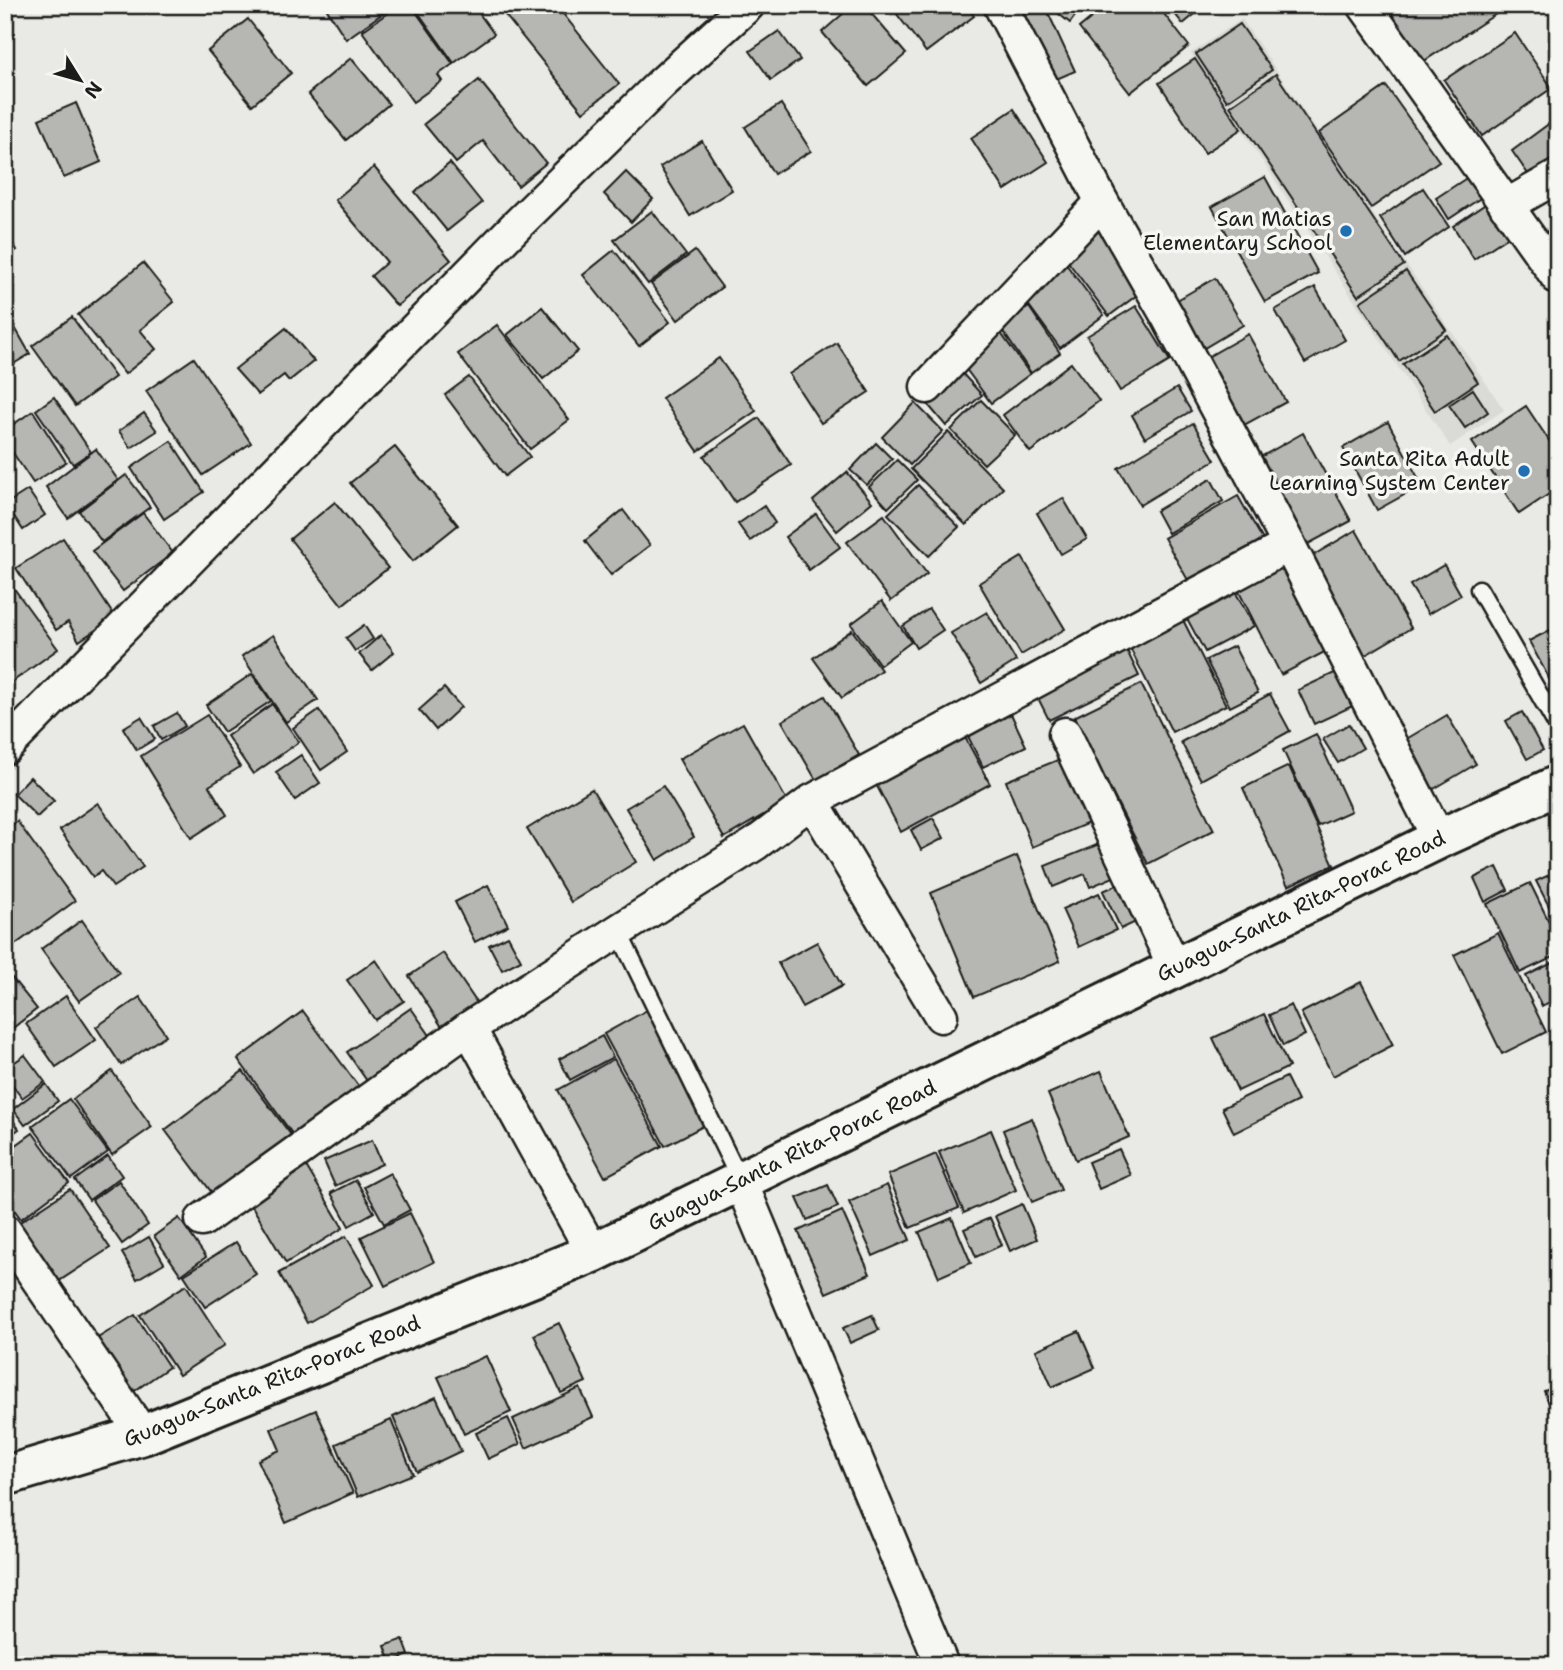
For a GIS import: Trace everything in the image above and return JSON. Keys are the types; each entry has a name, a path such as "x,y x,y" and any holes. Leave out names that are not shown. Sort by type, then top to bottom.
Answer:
{"main road":[{"name":"Guagua-Santa Rita-Porac Road","path":"5,1476 143,1435 593,1253 1438,839 1558,785"}],"street":[{"path":"5,748 515,227 661,84 748,5"},
{"path":"1000,5 1102,202 1168,317 1289,545 1438,839"},
{"path":"1364,5 1558,278"},
{"path":"1506,206 1558,176"},
{"path":"927,387 1102,202"},
{"path":"202,1220 469,1028 755,844 812,802 1289,545"},
{"path":"1065,734 1175,968"},
{"path":"812,802 941,1016"},
{"path":"469,1028 593,1253"},
{"path":"740,1180 942,1665"},
{"path":"5,1231 143,1435"}],"lane":[{"path":"1479,589 1558,727"},
{"path":"618,931 740,1180"}],"shaded area":[{"name":"San Matias Elementary School","path":"1242,19 1504,410 1450,446 1191,53"}],"building":[{"path":"324,5 381,5 386,11 346,39"},
{"path":"399,5 411,5 453,64 438,75 442,81 413,102 362,31"},
{"path":"413,5 473,5 494,34 454,63"},
{"path":"497,5 556,5 619,84 583,112"},
{"path":"853,5 864,5 906,54 868,86 822,32"},
{"path":"890,5 966,5 974,16 926,52"},
{"path":"1048,5 1081,5 1082,6 1070,23"},
{"path":"1107,5 1157,5 1189,46 1130,93 1079,28"},
{"path":"1168,5 1206,5 1183,24"},
{"path":"1398,5 1494,5 1499,12 1421,63 1389,11"},
{"path":"1045,6 1075,71 1045,84 1015,20"},
{"path":"248,19 291,73 252,105 208,51"},
{"path":"1240,24 1272,70 1227,101 1196,54"},
{"path":"779,31 800,60 771,80 750,51"},
{"path":"1515,33 1552,88 1482,136 1444,80"},
{"path":"351,58 389,104 346,140 308,94"},
{"path":"1195,59 1241,129 1205,153 1159,83"},
{"path":"1276,74 1404,265 1358,296 1230,106"},
{"path":"479,80 546,163 518,186 483,141 456,163 424,124"},
{"path":"1386,86 1439,161 1371,208 1319,133"},
{"path":"76,103 101,162 64,178 39,119"},
{"path":"781,104 811,151 774,174 745,127"},
{"path":"1014,109 1048,162 1005,190 971,138"},
{"path":"1558,117 1558,168 1535,184 1512,151"},
{"path":"702,141 732,190 690,216 660,167"},
{"path":"450,163 482,203 447,231 415,192"},
{"path":"374,167 451,260 397,306 371,276 387,262 335,200"},
{"path":"626,172 653,199 631,222 604,194"},
{"path":"1265,177 1318,273 1265,302 1212,207"},
{"path":"1468,177 1482,197 1449,219 1436,198"},
{"path":"1423,188 1449,227 1405,257 1380,218"},
{"path":"1490,201 1512,234 1474,259 1453,226"},
{"path":"652,211 686,255 648,284 614,240"},
{"path":"1100,228 1145,289 1109,316 1063,255"},
{"path":"5,232 17,250 5,258"},
{"path":"614,250 670,322 639,346 583,275"},
{"path":"695,251 722,287 678,320 651,284"},
{"path":"143,263 174,302 140,330 156,349 125,374 78,315"},
{"path":"1066,264 1104,315 1060,348 1022,296"},
{"path":"1406,271 1446,330 1399,361 1360,302"},
{"path":"1215,278 1243,325 1199,351 1172,303"},
{"path":"1315,287 1345,340 1305,363 1275,310"},
{"path":"1136,306 1170,361 1120,391 1087,336"},
{"path":"542,307 578,351 543,379 507,335"},
{"path":"1029,307 1060,353 1031,373 1000,327"},
{"path":"5,310 30,354 5,369"},
{"path":"72,317 115,377 75,406 32,346"},
{"path":"497,325 569,420 530,449 458,354"},
{"path":"286,328 314,361 289,381 284,375 258,395 235,369"},
{"path":"1000,332 1030,374 991,403 960,361"},
{"path":"1248,334 1286,402 1235,430 1197,363"},
{"path":"1447,335 1478,382 1435,411 1403,364"},
{"path":"837,343 869,392 821,423 789,374"},
{"path":"194,358 251,443 203,475 146,391"},
{"path":"719,358 756,411 698,451 662,398"},
{"path":"1071,363 1099,401 1030,452 1003,415"},
{"path":"960,371 982,395 946,426 925,401"},
{"path":"469,377 530,457 505,476 445,395"},
{"path":"1177,388 1191,411 1145,438 1132,415"},
{"path":"1473,389 1488,412 1465,428 1449,405"},
{"path":"54,397 91,452 73,464 36,410"},
{"path":"981,400 1015,435 984,464 951,430"},
{"path":"915,403 943,431 910,465 882,437"},
{"name":"Santa Rita Adult Learning System Center","path":"1526,406 1558,454 1558,488 1519,514 1472,442"},
{"path":"33,411 66,462 33,483 5,441 5,430"},
{"path":"144,413 157,431 131,448 119,431"},
{"path":"759,418 791,465 735,502 704,456"},
{"path":"1388,422 1422,485 1377,510 1343,448"},
{"path":"1193,423 1215,460 1140,505 1118,468"},
{"path":"948,432 1003,488 966,525 911,469"},
{"path":"1303,433 1351,521 1299,549 1252,462"},
{"path":"171,441 204,492 164,519 131,468"},
{"path":"876,443 892,459 867,485 850,470"},
{"path":"395,447 458,525 413,561 350,483"},
{"path":"96,449 118,480 68,518 46,487"},
{"path":"897,460 917,480 888,508 869,487"},
{"path":"847,472 872,502 837,531 813,501"},
{"path":"126,475 150,507 102,542 79,511"},
{"path":"1211,479 1223,501 1168,533 1156,511"},
{"path":"918,485 959,527 929,556 888,514"},
{"path":"28,490 45,515 23,530 6,504"},
{"path":"1238,496 1267,547 1193,589 1164,538"},
{"path":"1063,498 1087,539 1061,554 1037,513"},
{"path":"335,502 388,568 342,605 290,539"},
{"path":"764,506 775,523 750,541 738,524"},
{"path":"623,510 650,545 611,575 585,541"},
{"path":"143,513 173,553 123,591 92,551"},
{"path":"816,514 840,547 809,570 785,537"},
{"path":"884,515 927,574 891,601 847,542"},
{"path":"1356,530 1411,628 1362,657 1307,559"},
{"path":"63,538 120,625 103,637 97,629 79,641 68,622 56,630 16,568"},
{"path":"1285,556 1332,648 1281,675 1234,582"},
{"path":"1022,557 1065,629 1021,655 979,583"},
{"path":"1444,565 1461,595 1428,614 1410,585"},
{"path":"5,576 58,649 5,687"},
{"path":"1231,584 1254,626 1205,652 1183,611"},
{"path":"882,601 911,642 880,665 851,624"},
{"path":"929,609 943,630 916,648 903,626"},
{"path":"987,612 1016,661 981,683 951,633"},
{"path":"1179,612 1226,705 1172,732 1126,640"},
{"path":"364,625 373,639 355,651 346,638"},
{"path":"1558,626 1558,695 1529,641"},
{"path":"852,630 881,670 842,698 813,658"},
{"path":"273,635 318,700 286,722 242,656"},
{"path":"381,635 394,652 372,670 359,654"},
{"path":"1122,640 1139,676 1049,720 1031,684"},
{"path":"1234,646 1258,693 1230,707 1206,660"},
{"path":"1343,669 1359,703 1314,724 1298,690"},
{"path":"252,674 271,701 224,732 206,705"},
{"path":"1141,684 1214,830 1148,864 1074,717"},
{"path":"444,688 461,707 436,730 419,710"},
{"path":"1270,694 1290,731 1201,780 1181,742"},
{"path":"825,696 859,755 816,780 782,721"},
{"path":"1006,703 1026,746 983,767 962,724"},
{"path":"272,704 299,742 253,774 227,736"},
{"path":"319,710 347,752 321,770 293,728"},
{"path":"1522,712 1543,750 1527,759 1506,721"},
{"path":"177,713 185,726 161,740 154,726"},
{"path":"207,715 240,767 209,786 227,815 191,838 141,756"},
{"path":"1447,715 1476,764 1432,790 1403,741"},
{"path":"141,717 155,739 137,750 123,728"},
{"path":"743,723 787,801 724,838 679,759"},
{"path":"958,724 990,784 901,832 869,771"},
{"path":"1349,724 1363,748 1338,763 1323,739"},
{"path":"1316,734 1351,811 1318,826 1283,750"},
{"path":"301,755 320,783 295,800 276,772"},
{"path":"1065,757 1091,822 1032,847 1006,781"},
{"path":"1289,766 1334,865 1288,886 1243,788"},
{"path":"30,777 54,801 37,817 14,794"},
{"path":"663,786 694,837 657,860 626,808"},
{"path":"592,789 636,862 571,902 527,829"},
{"path":"98,803 143,867 113,887 101,871 93,877 60,830"},
{"path":"933,818 944,838 921,850 911,830"},
{"path":"17,821 75,901 5,952 5,830"},
{"path":"1109,840 1123,873 1090,887 1085,874 1053,887 1045,866"},
{"path":"1017,856 1060,961 974,997 931,893"},
{"path":"1497,867 1508,890 1485,902 1474,878"},
{"path":"1558,871 1558,924 1536,881"},
{"path":"1121,883 1138,921 1121,929 1103,891"},
{"path":"1530,883 1558,940 1558,955 1520,973 1487,904"},
{"path":"488,885 508,925 475,942 455,902"},
{"path":"1099,893 1116,930 1079,947 1062,909"},
{"path":"82,920 119,973 79,1001 41,949"},
{"path":"1498,933 1546,1032 1502,1054 1454,955"},
{"path":"508,936 521,960 502,970 489,945"},
{"path":"817,942 842,986 802,1007 778,963"},
{"path":"443,953 477,1003 442,1027 409,976"},
{"path":"376,960 404,1001 375,1020 347,980"},
{"path":"1558,960 1558,998 1542,1006 1526,976"},
{"path":"12,978 37,1009 9,1031 5,1026 5,984"},
{"path":"1361,982 1393,1045 1333,1076 1301,1013"},
{"path":"66,996 96,1040 56,1067 26,1024"},
{"path":"140,997 166,1035 121,1065 96,1027"},
{"path":"1291,1005 1305,1035 1283,1046 1269,1015"},
{"path":"411,1008 438,1047 374,1091 347,1052"},
{"path":"647,1010 709,1123 665,1146 604,1034"},
{"path":"303,1011 362,1091 296,1139 238,1059"},
{"path":"1264,1014 1289,1067 1238,1091 1213,1038"},
{"path":"602,1036 613,1057 570,1080 559,1059"},
{"path":"25,1055 45,1082 22,1098 5,1076 5,1069"},
{"path":"614,1059 662,1146 605,1177 558,1090"},
{"path":"112,1071 152,1127 112,1155 73,1099"},
{"path":"243,1071 291,1135 213,1194 165,1130"},
{"path":"1101,1071 1129,1137 1076,1160 1048,1094"},
{"path":"1286,1077 1298,1101 1234,1133 1222,1108"},
{"path":"46,1084 58,1101 25,1125 13,1109"},
{"path":"69,1099 108,1152 71,1179 32,1126"},
{"path":"5,1109 19,1129 5,1139"},
{"path":"1032,1118 1061,1190 1032,1202 1003,1130"},
{"path":"991,1130 1016,1190 964,1213 939,1152"},
{"path":"33,1133 69,1183 21,1219 5,1197 5,1153"},
{"path":"372,1140 382,1164 335,1186 324,1161"},
{"path":"1119,1149 1131,1175 1099,1189 1088,1162"},
{"path":"936,1154 959,1208 910,1228 888,1175"},
{"path":"108,1156 122,1176 89,1200 75,1180"},
{"path":"303,1161 343,1228 286,1263 246,1196"},
{"path":"390,1173 410,1210 384,1224 364,1187"},
{"path":"356,1180 374,1212 349,1226 331,1193"},
{"path":"119,1181 148,1225 122,1244 92,1200"},
{"path":"828,1185 838,1207 807,1220 797,1198"},
{"path":"887,1185 910,1240 873,1256 849,1202"},
{"path":"70,1189 110,1248 56,1283 17,1224"},
{"path":"1022,1204 1037,1239 1010,1251 995,1216"},
{"path":"842,1211 870,1274 826,1293 798,1231"},
{"path":"410,1213 434,1262 385,1286 361,1237"},
{"path":"179,1218 206,1257 181,1275 154,1236"},
{"path":"952,1218 971,1263 939,1277 919,1232"},
{"path":"990,1218 1002,1245 976,1257 964,1229"},
{"path":"346,1236 374,1285 307,1323 279,1273"},
{"path":"149,1237 164,1263 137,1279 122,1253"},
{"path":"236,1242 256,1274 205,1307 184,1275"},
{"path":"186,1285 225,1345 179,1375 140,1315"},
{"path":"135,1315 169,1367 130,1394 93,1341"},
{"path":"872,1315 879,1330 850,1343 843,1328"},
{"path":"559,1323 586,1382 561,1393 534,1335"},
{"path":"1079,1331 1095,1368 1052,1387 1036,1350"},
{"path":"486,1356 511,1412 464,1434 438,1377"},
{"path":"1558,1386 1558,1425 1544,1391"},
{"path":"580,1388 593,1417 526,1448 513,1419"},
{"path":"436,1397 461,1451 417,1472 393,1417"},
{"path":"316,1410 353,1493 286,1523 258,1460 280,1450 271,1429"},
{"path":"508,1418 520,1444 488,1459 476,1433"},
{"path":"391,1420 413,1474 358,1497 336,1444"},
{"path":"403,1639 409,1655 391,1662 385,1646"}],"place":[{"name":"San Matias Elementary School","path":"1346,231"},
{"name":"Santa Rita Adult Learning System Center","path":"1524,471"}]}
